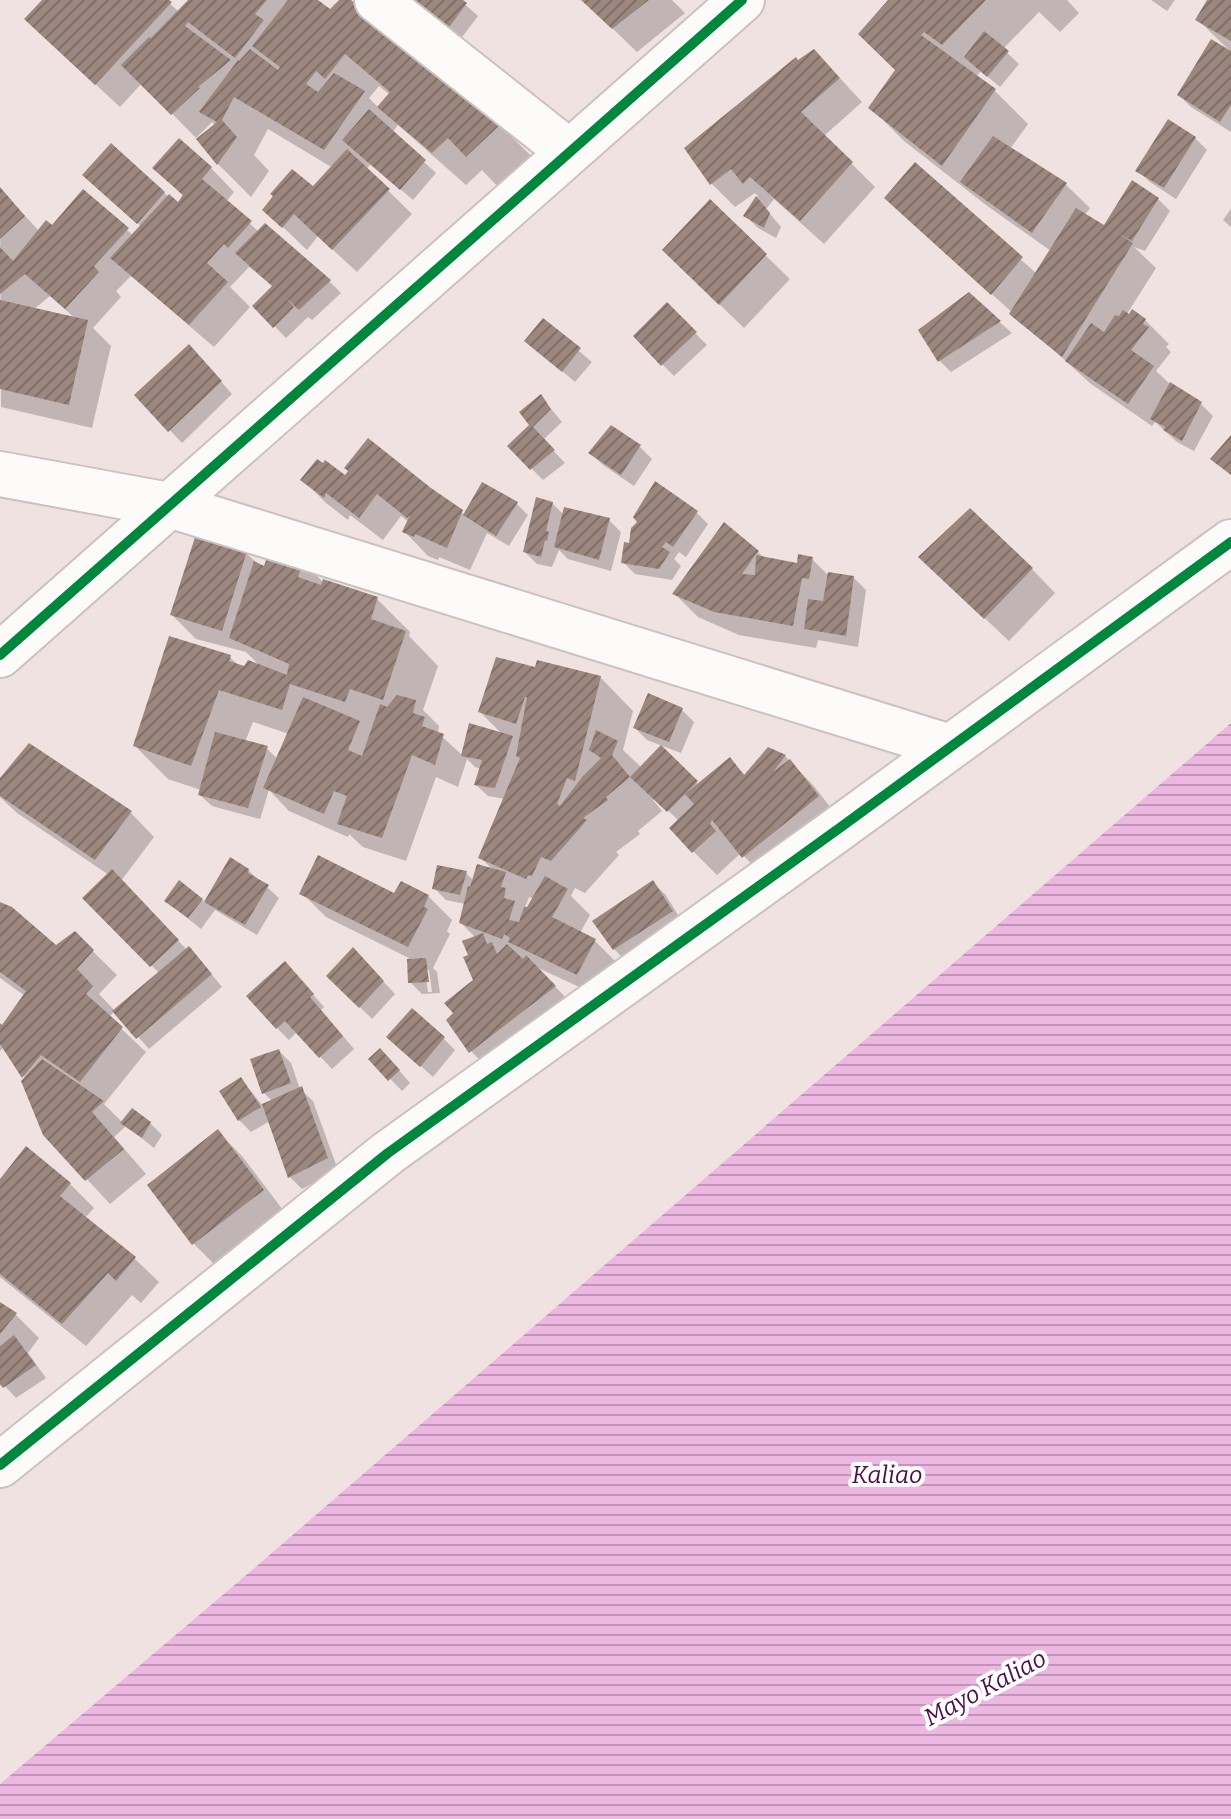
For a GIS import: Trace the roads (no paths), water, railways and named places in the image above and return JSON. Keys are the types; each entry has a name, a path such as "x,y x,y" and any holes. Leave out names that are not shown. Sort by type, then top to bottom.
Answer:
{"street":[{"path":"377,0 568,151"},
{"path":"0,655 742,0"},
{"path":"0,474 169,505 950,747"},
{"path":"0,1465 388,1153 1231,542"}],"water":[{"name":"Kaliao","path":"1231,723 1231,1819 0,1819 0,1784 258,1565"}],"water label":[{"name":"Mayo Kaliao","path":"985,1688"}]}
